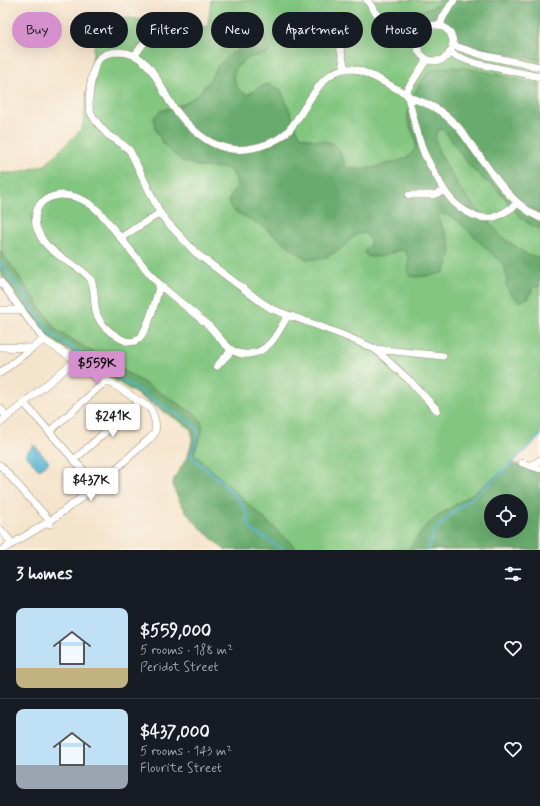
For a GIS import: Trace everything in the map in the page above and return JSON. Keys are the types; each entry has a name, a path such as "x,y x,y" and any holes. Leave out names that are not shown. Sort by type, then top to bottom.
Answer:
{"street":[{"path":"367,0 375,12"},
{"path":"440,26 443,17 454,0"},
{"path":"417,48 426,59 443,59 449,53 452,45 450,34 446,29 440,26 432,26"},
{"path":"452,45 482,55 540,67"},
{"path":"134,55 139,48"},
{"path":"340,48 345,69"},
{"path":"443,356 375,349 316,324 272,309 202,258 166,222 160,213 130,151 108,134 91,113 89,96 97,61 107,54 115,52 134,55 147,65 153,72 173,108 186,123 212,143 227,148 236,149 246,149 268,144 286,133 321,83 331,74 345,69 353,69 367,74 406,95 435,108 455,124 507,193 518,203 540,218"},
{"path":"449,53 479,64 540,77"},
{"path":"426,59 406,95 424,153 445,192 460,207 480,217 495,217 518,203"},
{"path":"409,195 433,195 445,192"},
{"path":"160,284 148,324 143,334 136,341 129,342 110,332 101,323 97,315 93,286 90,279 81,270 56,253 44,242 36,228 36,213 41,204 48,198 61,195 74,196 86,201 96,208 160,284 210,327 232,350 241,354 248,354 264,349 273,340 288,315"},
{"path":"120,238 160,213"},
{"path":"0,280 44,340 150,408 153,412 155,430 154,434 149,439 97,486 48,522 2,550"},
{"path":"0,310 22,310"},
{"path":"0,373 44,340"},
{"path":"0,347 32,348"},
{"path":"375,349 437,410"},
{"path":"217,366 232,350"},
{"path":"0,423 76,360"},
{"path":"49,432 107,380"},
{"path":"74,460 140,401"},
{"path":"24,403 97,486"},
{"path":"0,408 7,417"},
{"path":"531,466 540,460"},
{"path":"522,463 540,469"},
{"path":"0,465 48,522"},
{"path":"0,471 48,522"},
{"path":"0,529 12,543"}],"green space":[{"path":"211,0 540,0 540,436 512,463 480,489 441,514 425,527 408,550 298,550 195,455 194,452 202,430 197,416 56,330 1,251 0,173 16,173 45,165 82,129 94,48 128,48 128,18 136,19 136,48 203,48 203,26 208,27"},
{"path":"439,0 540,0 540,60 461,44 453,29 444,20 432,19 432,12 418,12 434,7 439,3"},
{"path":"265,39 270,50 267,54 250,57 237,66 233,76 238,89 247,95 268,84 281,90 300,136 334,144 339,149 346,167 355,169 389,164 406,158 412,152 416,146 416,141 409,125 408,113 416,91 424,78 432,70 456,67 540,85 540,229 526,222 492,184 483,179 472,169 443,129 437,131 435,138 439,152 461,191 502,237 528,255 540,258 540,286 533,287 529,297 520,302 511,295 506,286 507,276 503,264 457,220 445,214 441,214 438,217 448,237 451,249 447,265 443,273 418,277 410,276 407,271 409,261 405,251 399,250 384,256 370,257 365,254 365,250 370,245 370,240 365,233 357,234 340,250 321,259 306,259 261,225 232,210 229,202 231,195 236,188 237,182 232,172 226,168 200,167 182,161 163,144 155,128 154,117 160,111 183,104 198,95 210,80 218,65 239,48 264,48"},
{"path":"0,251 56,330 197,415 202,423 202,432 194,452 195,455 298,550 225,550 188,515 179,500 173,482 189,452 192,442 192,432 190,428 47,337 0,273"},
{"path":"512,463 540,472 540,550 408,550 425,527 441,514 480,489"}],"water":[{"path":"34,445 49,462 39,470 25,454"}],"waterway":[{"path":"0,263 53,335 194,425 198,430 198,433 191,456 233,493 246,510 250,528 283,550"},
{"path":"428,550 433,534 441,524 489,484 540,436"}]}
